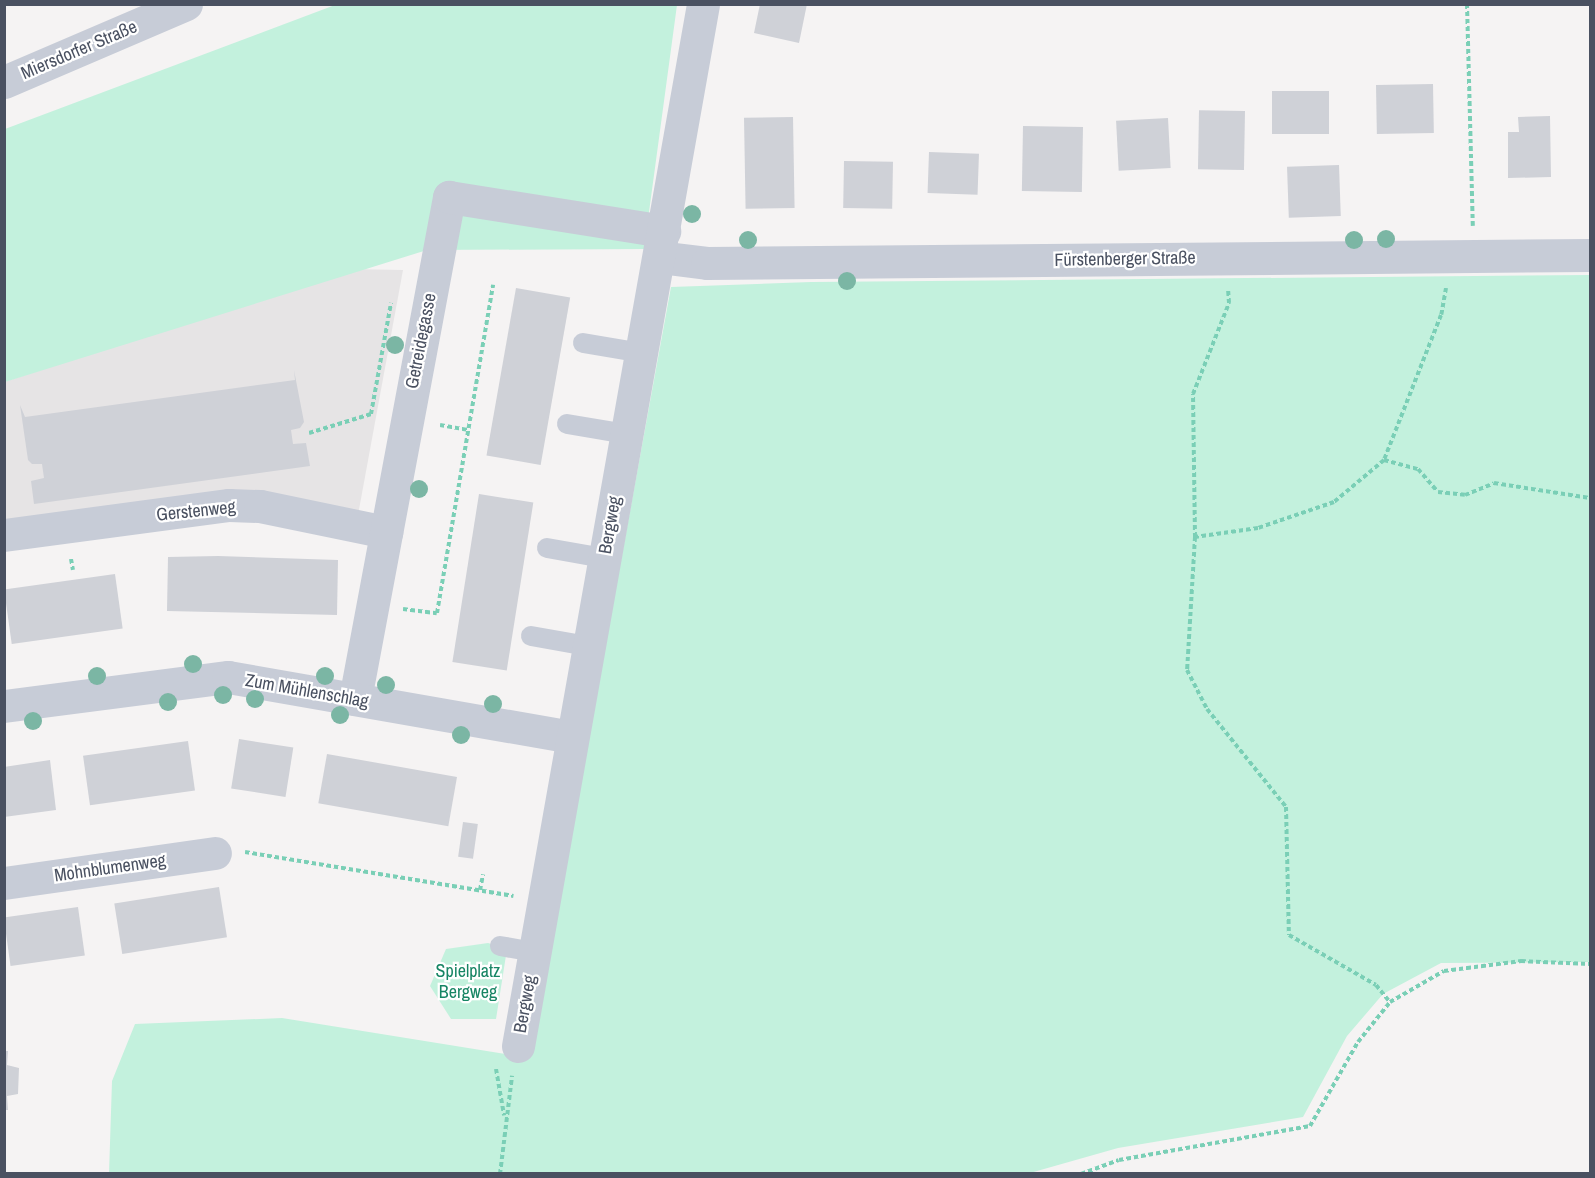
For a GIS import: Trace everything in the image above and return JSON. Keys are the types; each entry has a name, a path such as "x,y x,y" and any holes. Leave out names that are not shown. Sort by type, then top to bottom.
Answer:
{"street":[{"name":"Miersdorfer Straße","path":"4,82 186,4"},
{"name":"Bergweg","path":"506,1053 535,952 703,4"},
{"name":"Getreidegasse","path":"355,699 449,197 661,244"},
{"name":"Fürstenberger Straße","path":"661,244 707,263 1590,255"},
{"name":"Gerstenweg","path":"4,535 229,506 260,506 386,532"},
{"name":"Zum Mühlenschlag","path":"4,706 228,677 572,737"},
{"name":"Mohnblumenweg","path":"4,883 215,853"}],"lane":[{"path":"584,343 642,353"},
{"path":"567,424 627,434"},
{"path":"548,548 604,558"},
{"path":"531,636 588,646"},
{"path":"500,946 535,952"}],"path":[{"path":"1467,4 1473,256"},
{"path":"1195,537 1258,528 1334,502 1384,460 1441,315 1446,286 1435,257"},
{"path":"1224,258 1229,303 1194,394 1195,537 1187,670 1207,709 1286,807 1289,935 1376,985 1390,1002"},
{"path":"372,604 437,614 493,285"},
{"path":"309,433 370,414 391,303"},
{"path":"1384,460 1418,468 1438,492 1465,495 1494,483 1590,498"},
{"path":"215,853 259,852 523,897"},
{"path":"480,890 483,874"},
{"path":"1081,1173 1119,1160 1310,1126 1358,1042 1390,1002 1444,971 1521,961 1590,964"},
{"path":"500,1173 505,1119 506,1053"},
{"path":"505,1119 506,1053"}],"shaded area":[{"path":"349,269 403,270 358,515 5,521 4,382"}],"green space":[{"path":"335,5 677,5 644,249 427,250 5,382 5,129"},
{"path":"1590,275 1590,962 1441,963 1383,994 1347,1036 1303,1117 1118,1148 1030,1173 109,1174 112,1081 135,1024 282,1018 530,1058 671,287 811,282"},
{"name":"Spielplatz Bergweg","path":"488,943 507,949 496,1019 451,1019 430,986 446,949"}],"building":[{"path":"760,4 807,4 799,43 754,33"},
{"path":"1433,84 1434,133 1377,134 1376,85"},
{"path":"1272,91 1329,91 1329,134 1272,134"},
{"path":"1199,110 1245,111 1244,170 1198,169"},
{"path":"1550,116 1551,177 1508,178 1508,132 1519,132 1518,117"},
{"path":"793,117 795,208 746,209 744,118"},
{"path":"1168,118 1171,168 1119,171 1116,121"},
{"path":"1023,126 1083,127 1082,192 1022,191"},
{"path":"929,152 979,154 978,195 928,193"},
{"path":"844,161 893,162 892,209 843,208"},
{"path":"1339,165 1341,216 1289,218 1287,167"},
{"path":"516,288 570,298 541,465 486,455"},
{"path":"294,370 304,422 300,428 291,430 293,444 306,443 310,466 34,504 31,481 44,478 42,464 32,464 28,460 20,405 25,417 295,380"},
{"path":"479,494 533,503 507,671 452,662"},
{"path":"218,556 338,560 337,615 167,611 168,557"},
{"path":"115,574 123,628 12,644 4,590"},
{"path":"239,739 293,748 286,797 231,788"},
{"path":"188,741 195,791 90,805 83,756"},
{"path":"327,754 457,777 448,826 318,803"},
{"path":"50,760 56,810 4,817 4,767"},
{"path":"463,822 478,824 473,859 458,857"},
{"path":"219,887 227,937 122,954 114,904"},
{"path":"78,907 85,956 11,966 4,917"},
{"path":"4,1051 8,1051 7,1065 19,1068 18,1094 7,1096 8,1110 4,1110"}]}
